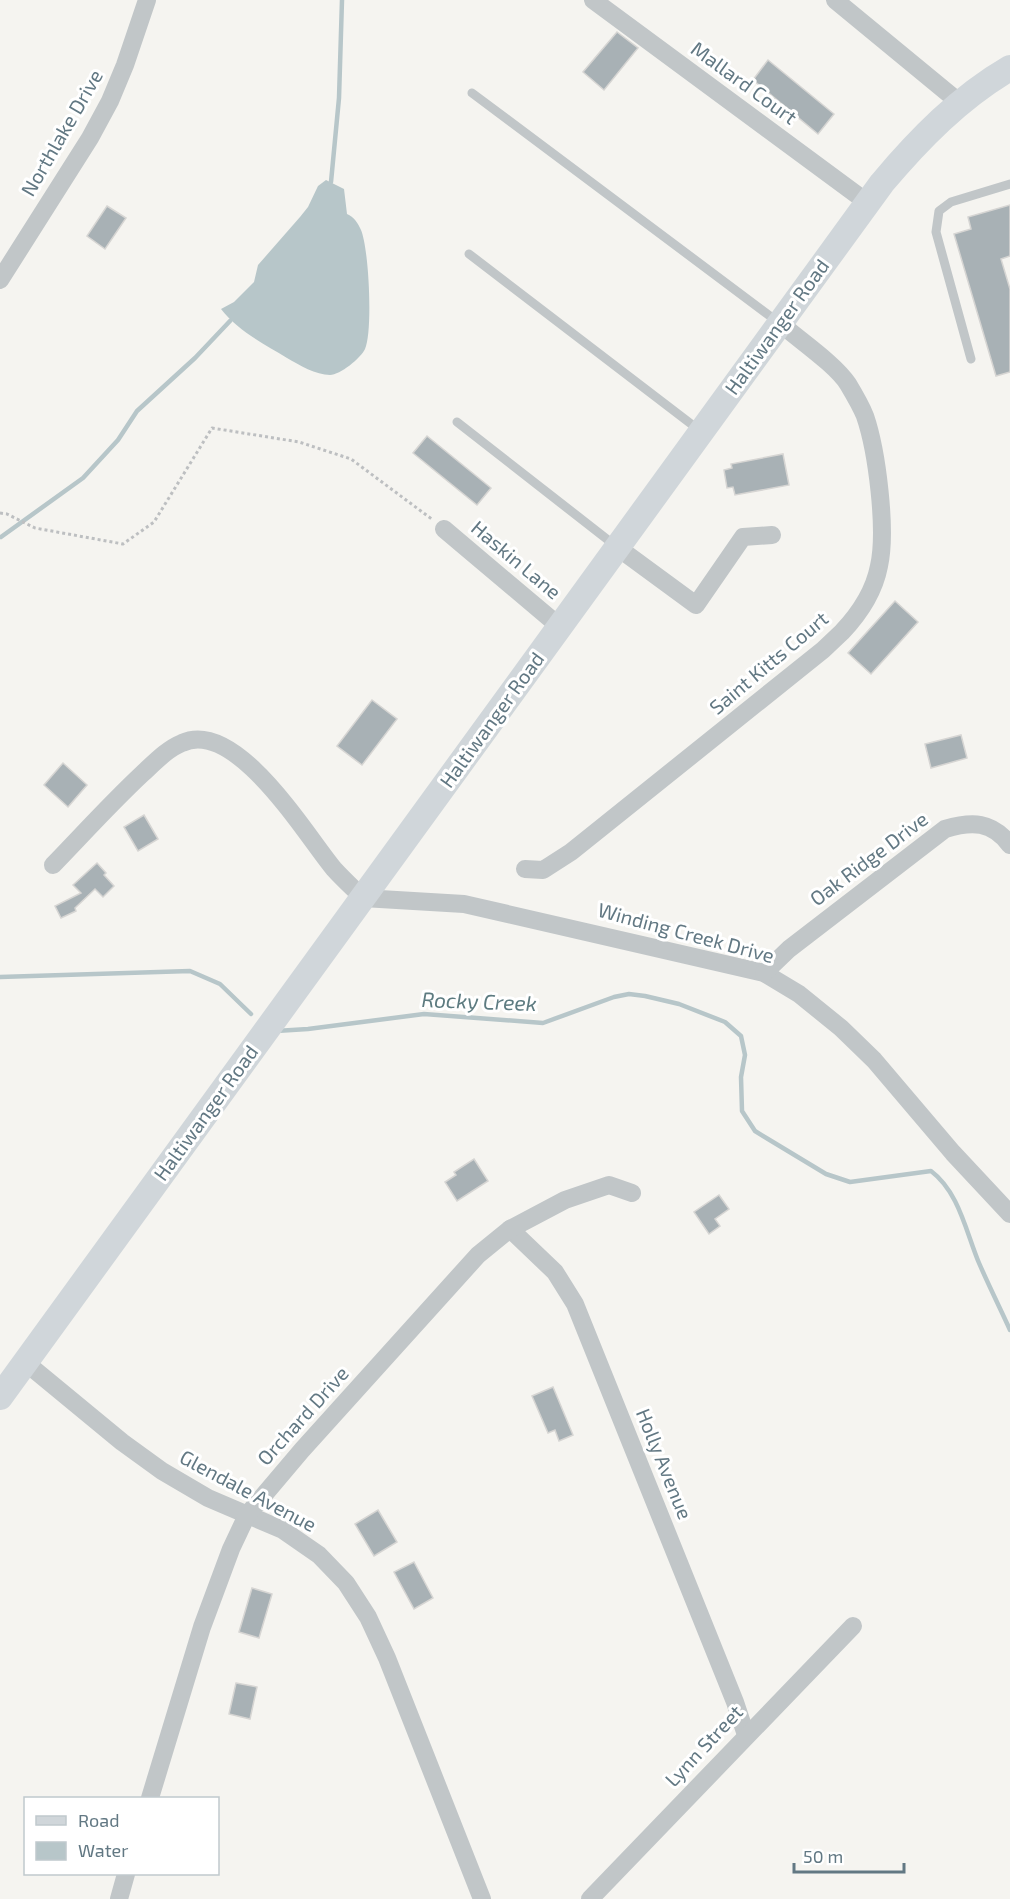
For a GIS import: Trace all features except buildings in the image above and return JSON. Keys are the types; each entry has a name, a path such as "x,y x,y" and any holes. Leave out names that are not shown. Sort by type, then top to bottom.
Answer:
{"street":[{"name":"Northlake Drive","path":"0,280 90,138 110,101 147,0"},
{"name":"Mallard Court","path":"593,0 868,202"},
{"path":"835,0 960,103"},
{"name":"Haltiwanger Road","path":"0,1397 868,202 911,149 960,103 1010,68"},
{"name":"Saint Kitts Court","path":"525,869 543,870 571,852 842,632 857,615 872,591 880,565 881,519 874,455 864,414 847,382 780,323"},
{"name":"Haskin Lane","path":"444,529 559,626"},
{"path":"616,547 696,605 743,537 772,535"},
{"path":"53,865 120,795 170,750 192,739 212,741 225,747 253,768 284,803 335,869 363,898"},
{"name":"Oak Ridge Drive","path":"764,973 814,929 945,829 963,824 989,826 1003,836 1010,845"},
{"name":"Winding Creek Drive","path":"363,898 464,904 764,973 799,994 842,1028 874,1060 952,1153 1010,1214"},
{"name":"Orchard Drive","path":"150,1797 202,1626 231,1549 248,1515 302,1450 436,1300 478,1255 510,1228 565,1200 609,1185 632,1193"},
{"name":"Holly Avenue","path":"510,1228 555,1272 575,1304 649,1485 746,1735"},
{"name":"Glendale Avenue","path":"26,1362 122,1442 162,1471 208,1498 283,1530 305,1544 334,1569 358,1600 387,1658 482,1899"},
{"name":"Lynn Street","path":"590,1899 853,1626"},
{"path":"119,1899 126,1875"}],"lane":[{"path":"472,93 780,323"},
{"path":"971,359 936,232 939,211 951,202 1010,184"},
{"path":"469,254 701,431"},
{"path":"457,422 616,547"}],"path":[{"path":"0,513 7,514 35,528 123,544 154,522 212,428 299,442 351,459 444,529"}],"water":[{"path":"326,180 344,189 347,214 356,220 361,230 369,290 369,325 365,349 350,365 330,375 308,369 269,348 243,330 221,309 234,302 254,282 258,265 308,207 318,186"}],"waterway":[{"path":"331,182 339,98 342,0"},
{"path":"1,537 83,478 118,440 137,411 195,358 230,321"},
{"name":"Rocky Creek","path":"0,977 190,971 220,984 251,1014"},
{"name":"Rocky Creek","path":"276,1031 424,1014 543,1023 614,997 629,994 679,1004 725,1022 741,1036 745,1055 741,1077 742,1111 755,1131 826,1174 850,1182 931,1171 941,1180 961,1213 979,1263 1010,1330"}]}
